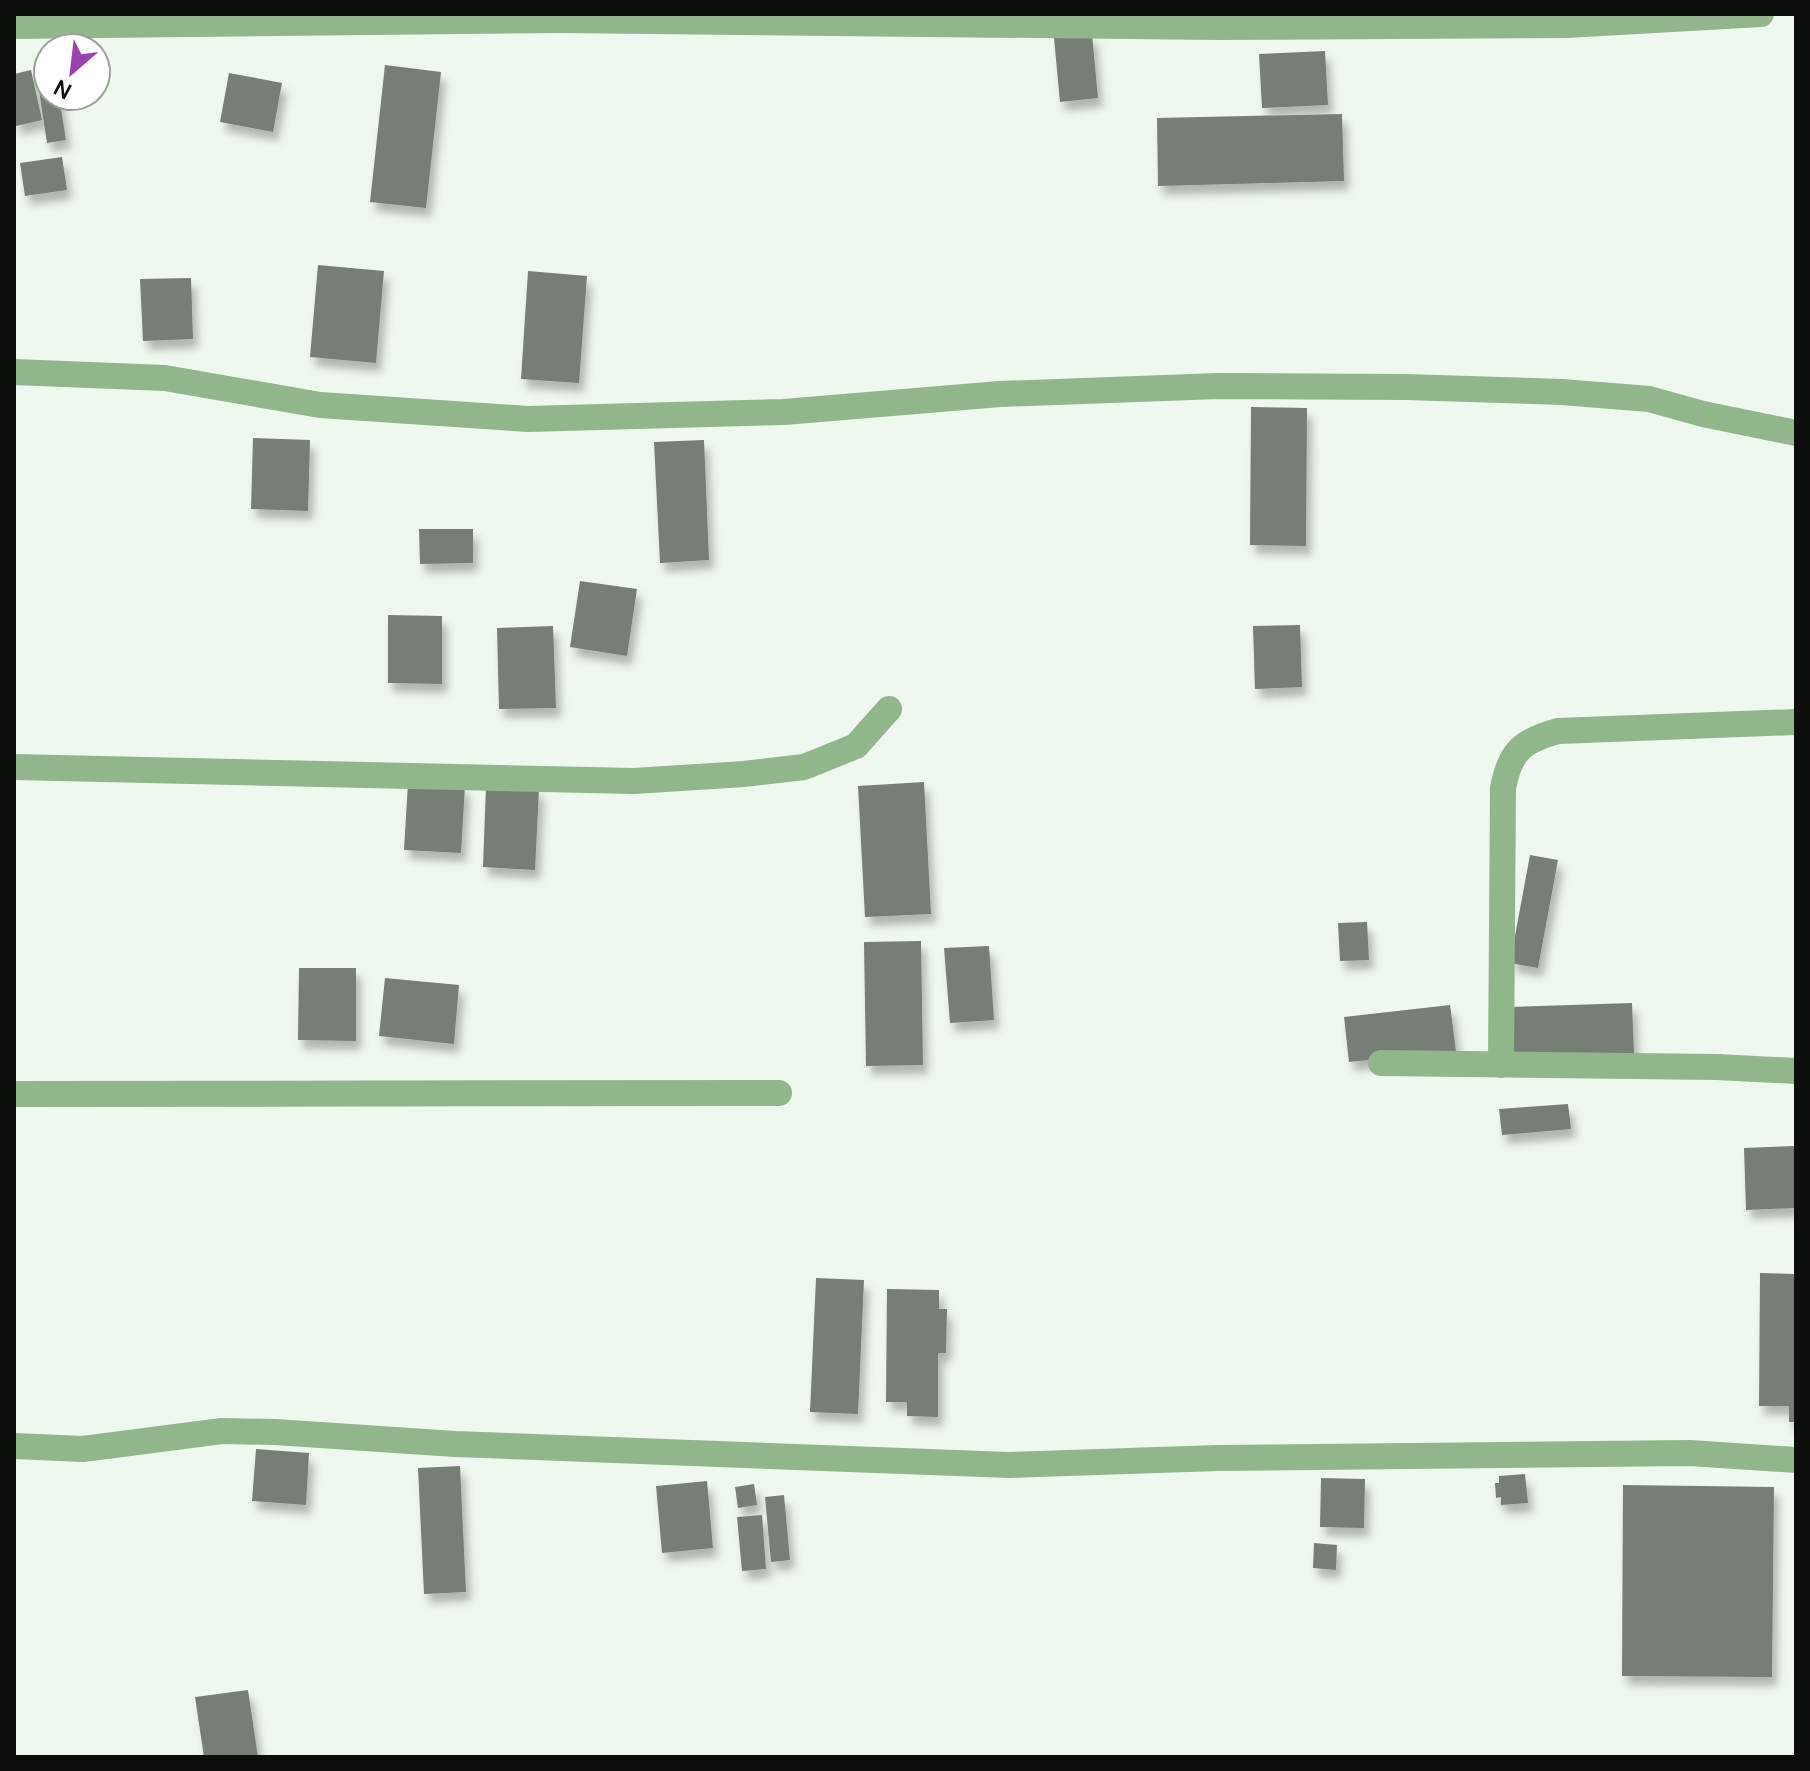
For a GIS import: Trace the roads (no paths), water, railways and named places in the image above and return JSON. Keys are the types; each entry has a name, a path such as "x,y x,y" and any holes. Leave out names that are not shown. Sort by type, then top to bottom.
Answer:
{"street":[{"path":"14,26 559,20 1218,27 1566,25 1759,14"},
{"path":"14,372 165,378 320,405 528,419 784,412 1000,394 1188,387 1562,392 1649,399 1703,414 1796,433"},
{"path":"14,767 634,781 744,774 804,767 856,746 889,709"},
{"path":"1501,1065 1503,788 1507,769 1518,750 1535,737 1558,731 1796,722"},
{"path":"1381,1063 1717,1067 1796,1071"},
{"path":"14,1094 779,1093"},
{"path":"14,1446 83,1449 222,1431 249,1431 455,1444 1009,1465 1218,1458 1690,1453 1796,1460"}]}
